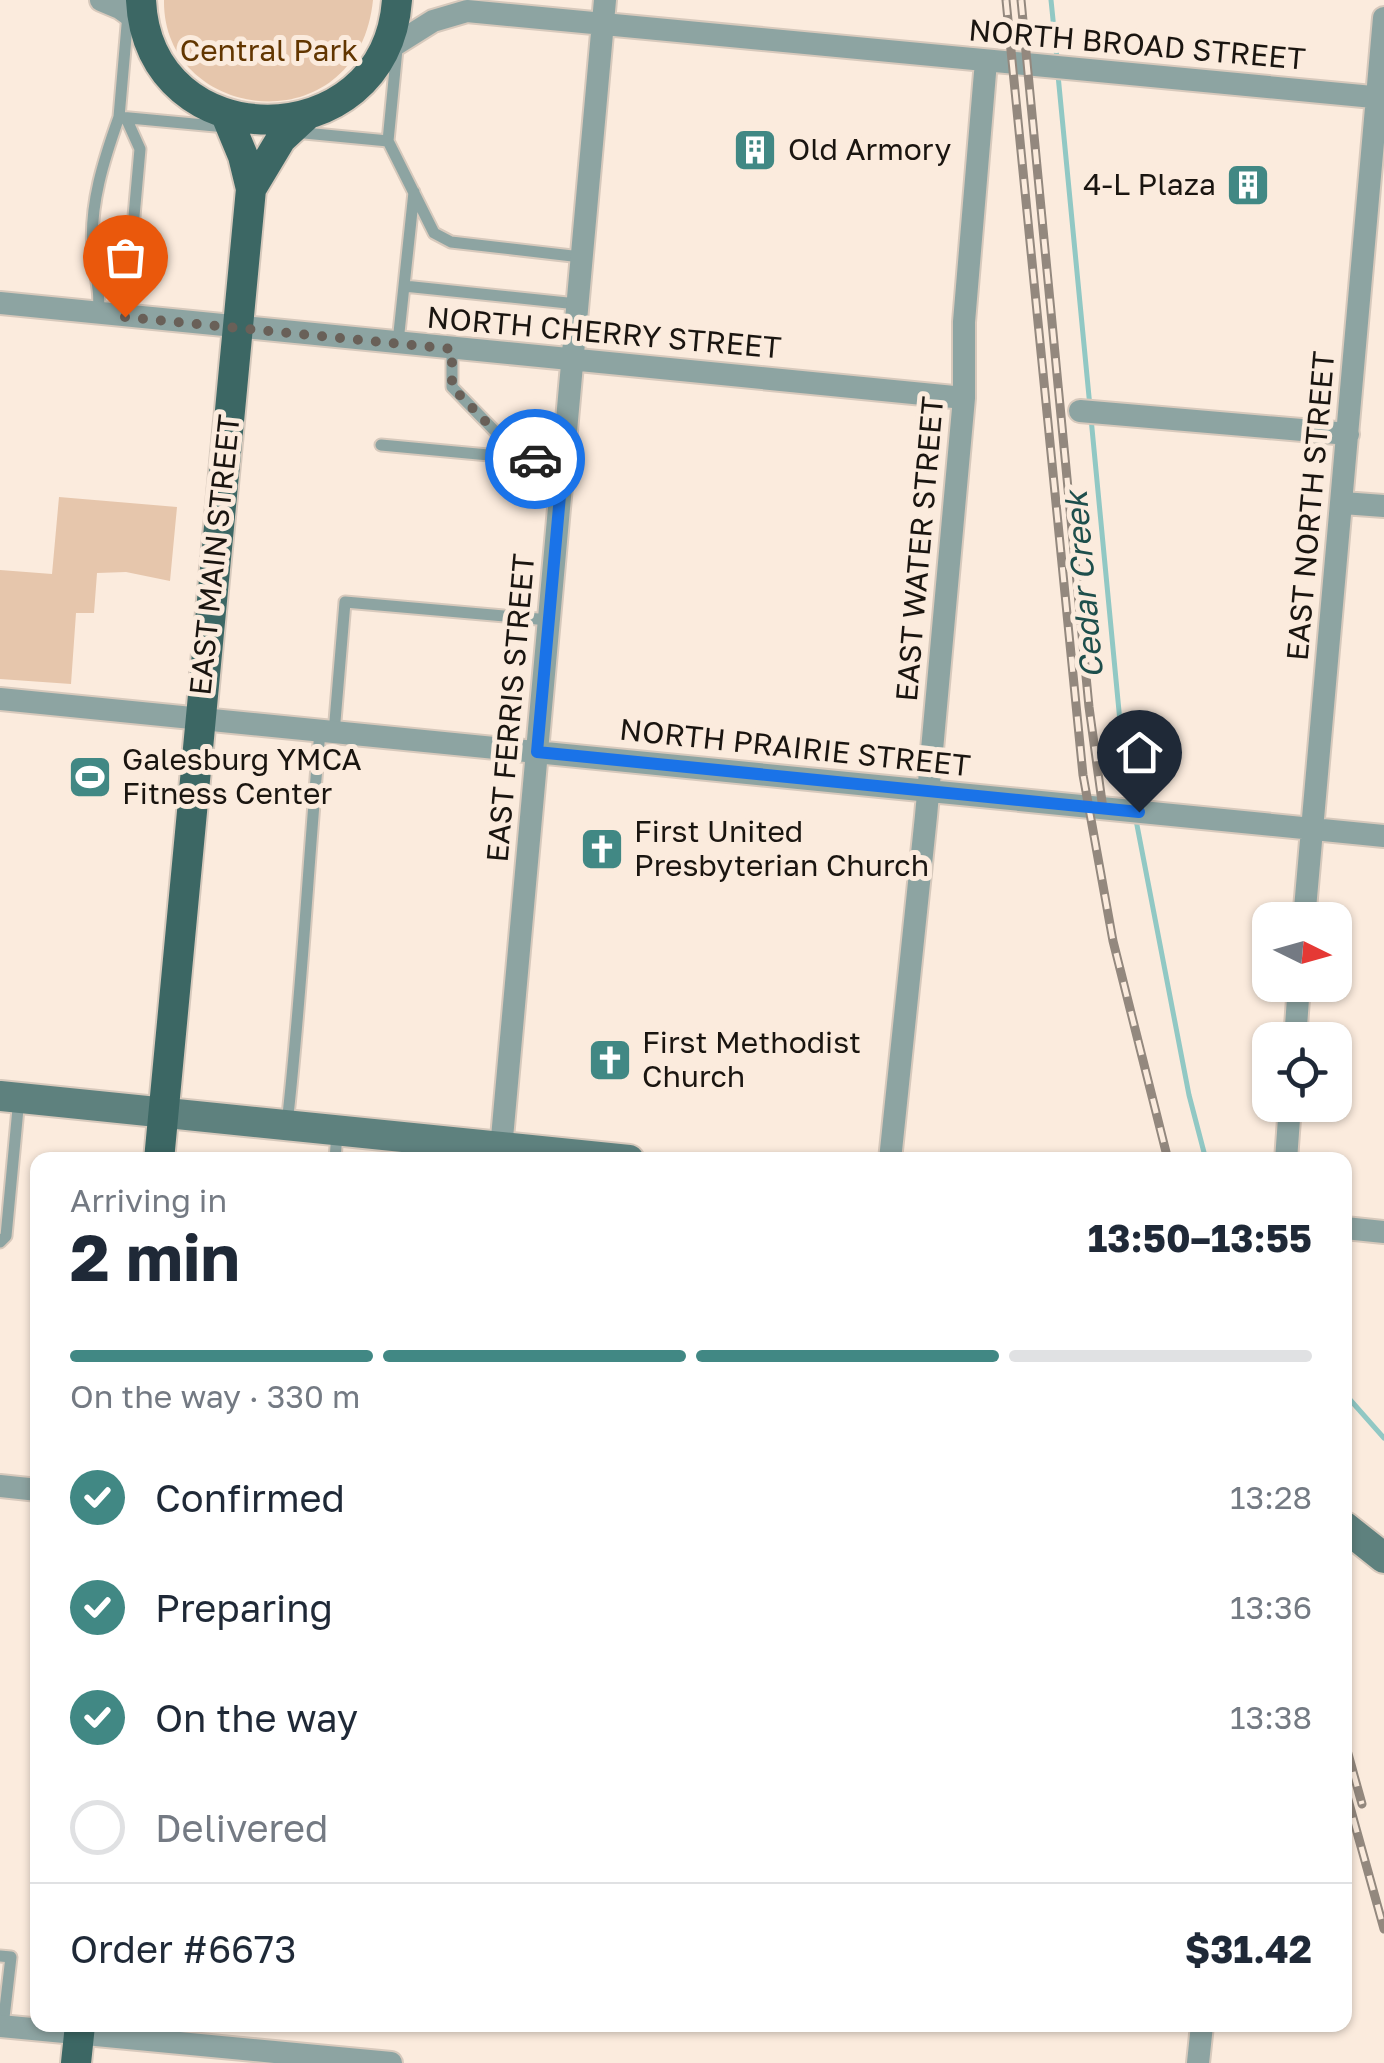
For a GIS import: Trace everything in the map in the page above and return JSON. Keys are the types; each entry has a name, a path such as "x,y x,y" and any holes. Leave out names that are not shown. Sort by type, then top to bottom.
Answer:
{"main road":[{"path":"138,13 152,48 170,77 196,100 229,121 291,120 298,124 351,92 390,48 397,0"},
{"name":"EAST MAIN STREET","path":"160,1152 251,189 229,121"},
{"name":"EAST MAIN STREET","path":"251,189 267,159 298,124"},
{"path":"10,1097 337,1129 494,1152"},
{"path":"1352,1533 1384,1558"},
{"path":"76,2063 79,2032"}],"street":[{"path":"101,0 138,13"},
{"name":"NORTH BROAD STREET","path":"390,48 459,6 604,12 986,61 1380,97"},
{"name":"EAST FERRIS STREET","path":"501,1152 604,12"},
{"name":"EAST NORTH STREET","path":"1305,902 1380,97 1384,18"},
{"name":"EAST WATER STREET","path":"891,1152 964,398 964,322 986,61"},
{"name":"NORTH CHERRY STREET","path":"0,304 964,398"},
{"path":"1080,412 1348,434"},
{"path":"1343,503 1384,506"},
{"name":"NORTH PRAIRIE STREET","path":"0,699 1384,836"},
{"path":"1287,1152 1289,1122"},
{"path":"1352,1229 1384,1232"},
{"path":"0,1486 30,1489"},
{"path":"2,2026 30,2027"},
{"path":"115,2032 390,2063"},
{"path":"1198,2063 1201,2032"}],"lane":[{"path":"98,314 101,287 92,250 100,171 123,117 138,13"},
{"path":"390,48 388,141 434,233 451,242 582,257"},
{"path":"123,117 229,121"},
{"path":"123,117 140,149 125,317"},
{"path":"298,124 388,141"},
{"path":"398,344 414,192"},
{"path":"404,286 577,304"},
{"path":"452,349 452,387 521,458"},
{"path":"381,445 563,462"},
{"path":"287,1124 305,944 304,910 345,602 549,620"},
{"path":"0,1242 6,1236 10,1097"},
{"path":"335,1152 337,1129"},
{"path":"0,1956 10,1957 2,2026"}],"green space":[{"name":"Central Park","path":"164,0 373,0 360,47 334,79 300,97 262,101 225,93 194,73 172,41"},
{"path":"59,497 177,507 170,581 126,572 97,573 94,613 76,613 71,684 0,679 0,570 52,574"}],"waterway":[{"name":"Cedar Creek","path":"1051,0 1057,59"},
{"name":"Cedar Creek","path":"1058,75 1090,407"},
{"name":"Cedar Creek","path":"1091,418 1123,753 1133,804"},
{"name":"Cedar Creek","path":"1136,820 1189,1095 1204,1152"},
{"name":"Cedar Creek","path":"1352,1402 1384,1438"}],"railway":[{"path":"1006,0 1083,775 1113,941 1166,1152"},
{"path":"1021,0 1089,707 1103,809"},
{"path":"1352,1768 1362,1804"},
{"path":"1352,1814 1384,1929"}],"way so far":[{"path":"125,317 452,349 452,387 521,458 535,459"}],"place":[{"name":"Old Armory","path":"755,150"},
{"name":"4-L Plaza","path":"1248,185"},
{"name":"Galesburg YMCA Fitness Center","path":"90,777"},
{"name":"First United Presbyterian Church","path":"602,849"},
{"name":"First Methodist Church","path":"610,1060"}],"route":[{"path":"535,459 563,462 537,752 1139,812"}]}
